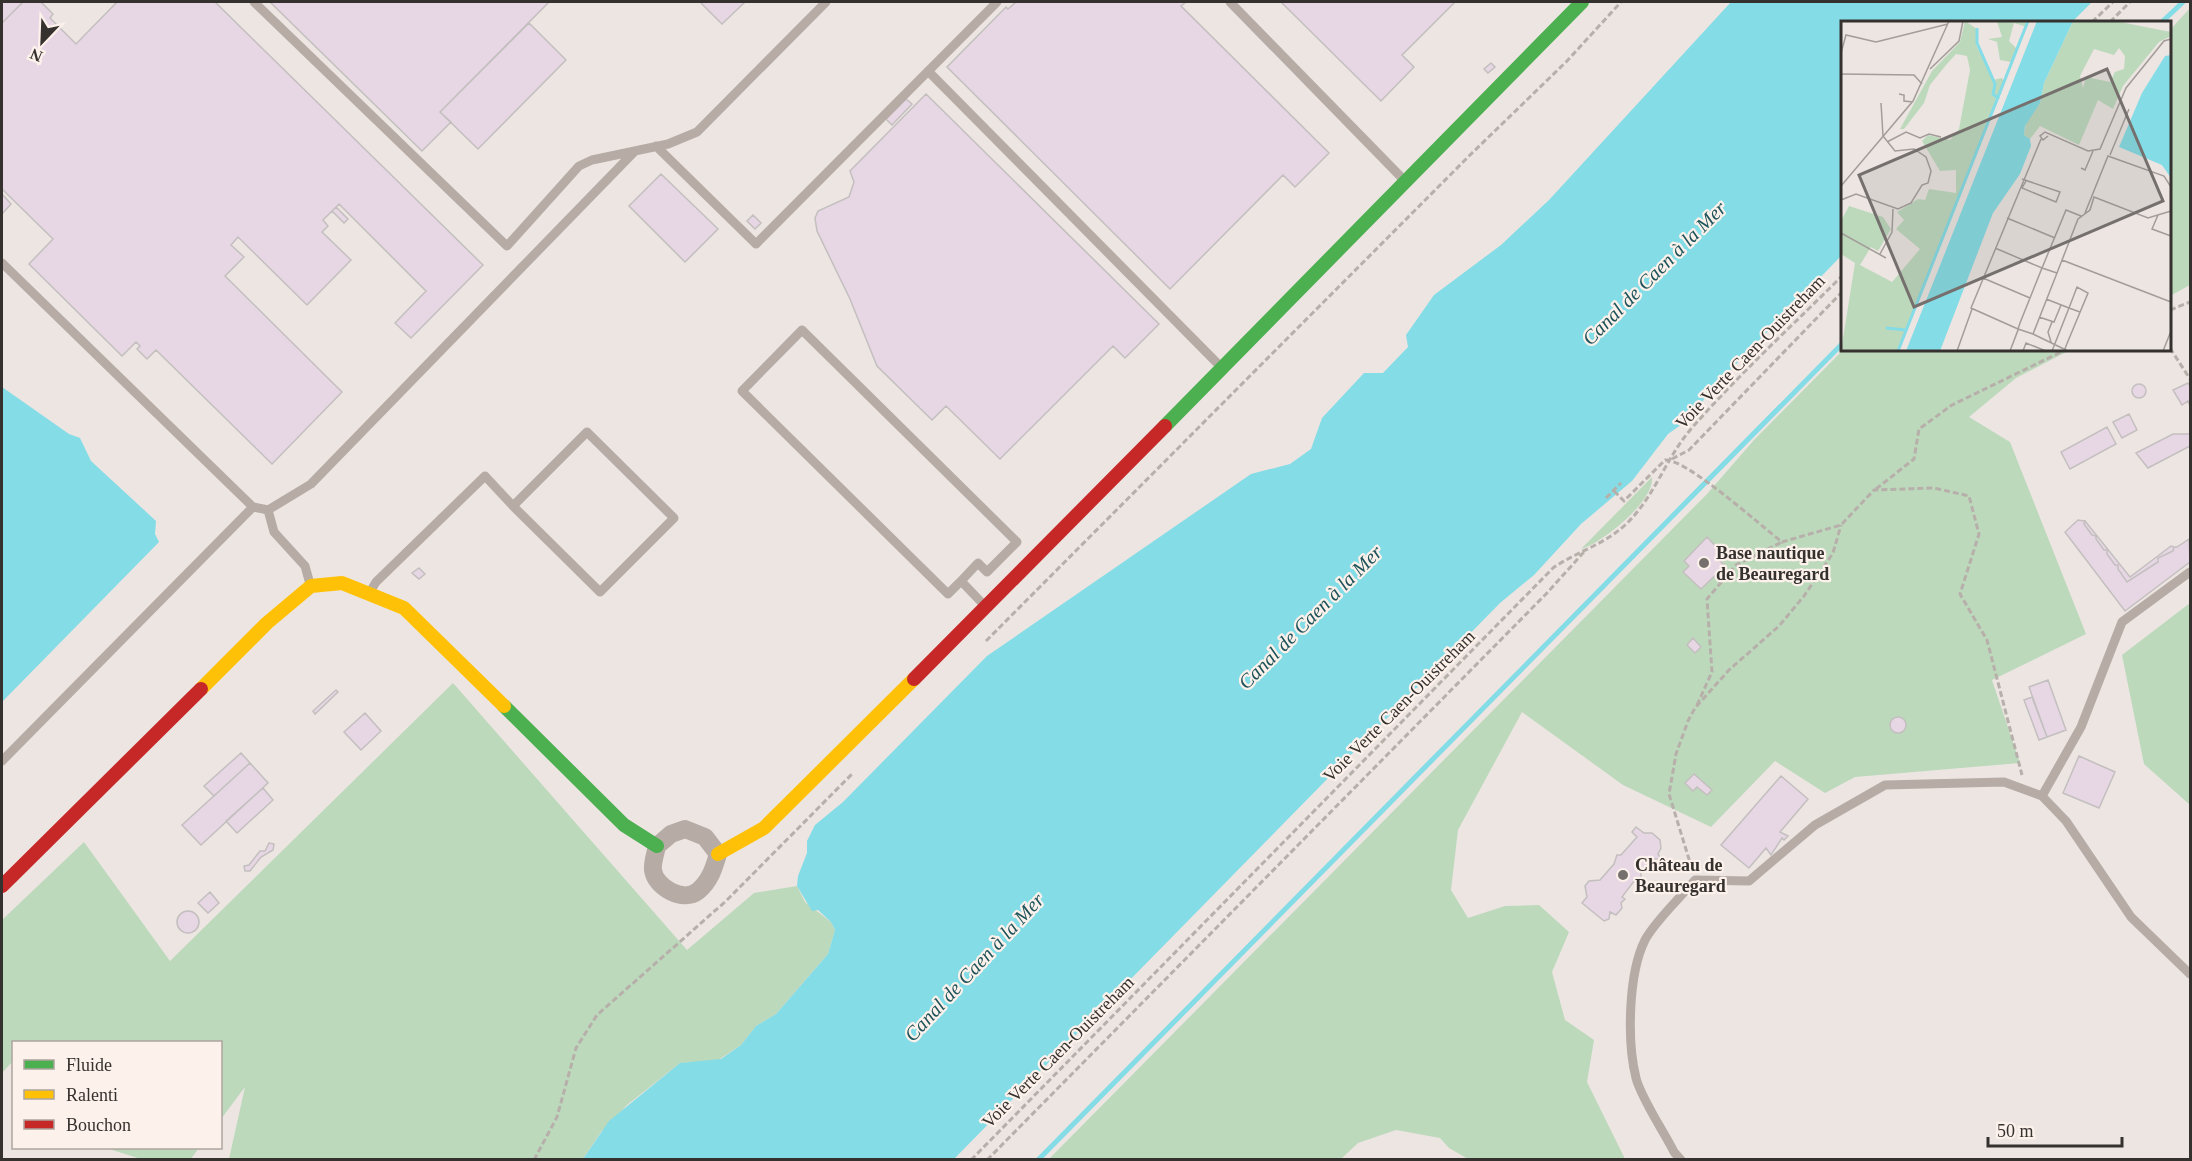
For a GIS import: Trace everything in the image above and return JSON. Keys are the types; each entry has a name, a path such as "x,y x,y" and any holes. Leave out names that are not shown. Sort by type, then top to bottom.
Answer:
{"street":[{"path":"718,854 705,837 685,830 671,834 657,846 653,870 663,887 683,895 696,893 711,876 718,854 764,828 986,608 1582,2"},
{"path":"2,886 267,623 311,586 342,583 370,592 404,608 624,825 657,846"}],"lane":[{"path":"254,2 507,246 579,166 592,160 656,146 697,132 826,2"},
{"path":"656,146 756,244 997,2"},
{"path":"1230,2 1405,181"},
{"path":"928,71 1222,367"},
{"path":"2,263 253,507 268,510 311,484 635,151"},
{"path":"802,330 1017,542 987,572 978,563 961,581 948,594 741,391 802,330"},
{"path":"370,592 376,582 485,476 513,506 600,592 674,518 586,432 513,506"},
{"path":"2,761 253,507"},
{"path":"268,510 274,532 305,566 311,586"},
{"path":"2042,796 2080,728 2122,622 2190,572"},
{"path":"961,581 986,608"},
{"path":"1682,1160 1671,1156 1636,1079 1632,1038 1633,992 1637,962 1646,939 1695,880 1749,881 1815,825 1886,785 2004,782 2042,796 2066,821 2131,917 2190,974"}],"path":[{"path":"980,647 1468,156 1567,61 1621,2"},
{"path":"2093,21 2113,2"},
{"path":"2111,21 2130,2"},
{"name":"Voie Verte Caen-Ouistreham","path":"970,1160 1553,568 1612,535 1636,513 1654,490 1670,460 1692,428 1841,277"},
{"path":"1614,490 1624,501 1665,460 1670,460 1689,450 1841,293"},
{"path":"2171,309 2190,302"},
{"path":"1695,708 1729,670 1779,626 1798,603 1833,553 1841,525 1874,490 1914,459 1919,429 1952,405 2063,351"},
{"path":"2171,351 2190,379"},
{"path":"1670,460 1690,468 1782,542"},
{"path":"1606,498 1621,483"},
{"path":"1874,490 1934,488 1969,495 1979,534 1960,594 1987,640 2026,790"},
{"path":"1695,880 1669,794 1676,754 1712,672 1707,599 1736,565 1782,542 1841,525"},
{"path":"987,1160 1546,594 1585,551"},
{"path":"534,1160 556,1117 576,1048 597,1015 726,902 856,769"}],"green space":[{"path":"2190,8 2190,285 2171,295 2171,29"},
{"path":"1842,351 2068,351 2016,378 1969,417 2010,442 2086,634 1992,680 2020,763 1855,777 1825,793 1775,761 1711,827 1623,785 1522,712 1458,830 1451,890 1468,918 1505,906 1539,905 1569,932 1552,972 1565,1020 1594,1040 1587,1082 1625,1159 1468,1159 1449,1148 1440,1138 1396,1130 1358,1143 1341,1159 1048,1160 1707,494 1754,440"},
{"path":"1652,477 1651,487 1636,509 1601,539 1581,549"},
{"path":"2190,603 2190,805 2144,764 2122,655"},
{"path":"453,683 687,950 754,893 797,886 805,902 831,922 835,930 828,954 776,1014 756,1026 741,1045 717,1061 680,1063 627,1105 601,1132 583,1159 229,1159 245,1087 222,1118 222,1041 12,1041 12,1062 2,1073 2,920 84,842 170,961"},
{"path":"109,1149 198,1149 190,1160 141,1159"}],"water":[{"name":"Canal de Caen à la Mer","path":"1731,2 2092,2 2073,21 1841,21 1841,256 1709,392 1692,417 1668,434 1632,481 1581,524 1534,575 1500,603 954,1159 583,1159 609,1121 680,1063 721,1059 741,1045 756,1026 776,1014 828,954 835,930 831,922 818,910 812,911 797,886 798,876 807,853 807,841 815,825 843,802 987,656 1251,474 1290,464 1311,449 1322,418 1364,373 1383,373 1408,347 1406,335 1434,295 1501,245 1549,200"},
{"path":"2,387 69,434 80,438 91,461 156,521 155,534 159,542 2,702"}],"building":[{"path":"2,2 23,2 2,23"},
{"path":"23,2 41,2 53,14 50,18 76,44 117,2 215,2 483,265 411,338 395,323 426,291 339,204 323,220 328,226 322,232 351,260 307,305 238,237 231,245 244,257 225,276 342,392 272,464 156,350 147,359 137,349 140,346 136,342 122,356 29,264 53,239 2,189 2,23"},
{"path":"270,2 549,2 440,112 451,122 422,151"},
{"path":"700,2 745,2 722,24"},
{"path":"1016,2 1186,2 1181,6 1329,153 1295,187 1283,175 1170,289 947,67 1006,7 1008,9"},
{"path":"1281,2 1455,2 1402,55 1414,67 1381,101"},
{"path":"529,23 566,60 478,149 440,112"},
{"path":"1491,63 1495,67 1488,73 1484,69"},
{"path":"926,94 1159,324 1125,358 1113,346 1000,459 946,406 932,420 877,366 850,299 817,231 815,218 818,211 849,197 854,182 850,171"},
{"path":"906,99 912,104 892,125 886,119"},
{"path":"661,174 718,229 685,262 629,206"},
{"path":"2,194 11,204 2,214"},
{"path":"336,207 348,219 344,223 332,211"},
{"path":"753,215 761,223 755,229 747,221"},
{"path":"2188,383 2190,406 2188,401 2182,405 2173,390"},
{"path":"2136,384 2142,384 2146,391 2142,398 2136,398 2132,394 2132,388"},
{"path":"2129,414 2137,430 2122,438 2113,422"},
{"path":"2107,427 2116,444 2070,469 2061,452"},
{"path":"2173,434 2190,434 2190,446 2148,468 2136,453"},
{"path":"2078,520 2085,521 2084,524 2092,535 2096,536 2104,550 2107,550 2107,554 2115,565 2118,565 2118,569 2127,582 2158,562 2158,558 2173,551 2174,547 2189,539 2190,562 2125,611 2065,532"},
{"path":"2085,521 2130,577 2171,546 2174,547 2173,551 2158,558 2158,562 2127,582 2118,569 2118,565 2115,565 2107,554 2107,550 2104,550 2096,536 2092,535 2084,524"},
{"name":"Base nautique de Beauregard","path":"1707,537 1724,555 1719,560 1725,566 1701,589 1683,572 1689,566 1684,561"},
{"path":"419,568 425,574 419,579 412,573"},
{"path":"1693,638 1701,647 1695,653 1687,645"},
{"path":"2048,680 2066,730 2047,737 2029,687"},
{"path":"336,690 338,692 315,714 313,711"},
{"path":"2032,697 2047,737 2039,740 2024,700"},
{"path":"365,713 381,731 361,750 344,732"},
{"path":"1898,717 1904,719 1906,725 1904,731 1898,733 1892,731 1890,725 1892,719"},
{"path":"241,753 250,763 214,796 204,786"},
{"path":"2079,756 2115,772 2099,808 2063,793"},
{"path":"250,763 268,783 201,845 182,825"},
{"path":"1694,774 1712,790 1707,795 1697,787 1693,791 1685,783"},
{"path":"1781,776 1808,799 1780,832 1788,836 1784,840 1782,838 1771,855 1766,848 1749,868 1721,845"},
{"path":"263,788 273,800 237,833 226,821"},
{"name":"Château de Beauregard","path":"1636,827 1644,833 1652,833 1660,840 1661,848 1658,854 1661,859 1655,859 1646,867 1641,877 1634,881 1622,897 1625,899 1621,903 1622,908 1616,915 1610,912 1609,919 1604,921 1582,903 1587,897 1585,886 1589,881 1600,880 1614,864 1617,855 1621,855 1637,837 1632,832"},
{"path":"269,843 274,844 273,850 261,857 250,871 245,871 244,866 249,865 260,851 265,851"},
{"path":"210,892 219,903 208,913 198,903"},
{"path":"188,911 196,914 199,922 196,930 188,933 180,930 177,922 180,914"}],"waterway":[{"path":"2163,21 2183,2"},
{"path":"1038,1160 1841,345"}],"traffic: fast":[{"path":"1165,426 1582,2"},
{"path":"504,706 624,825 657,846"}],"traffic: slow":[{"path":"201,689 267,623 311,586 342,583 404,608 504,706"},
{"path":"718,854 764,828 914,679"}],"traffic: jam":[{"path":"914,679 1165,426"},
{"path":"2,886 201,689"}],"place":[{"name":"Base nautique de Beauregard","path":"1704,563"},
{"name":"Château de Beauregard","path":"1623,875"}]}
